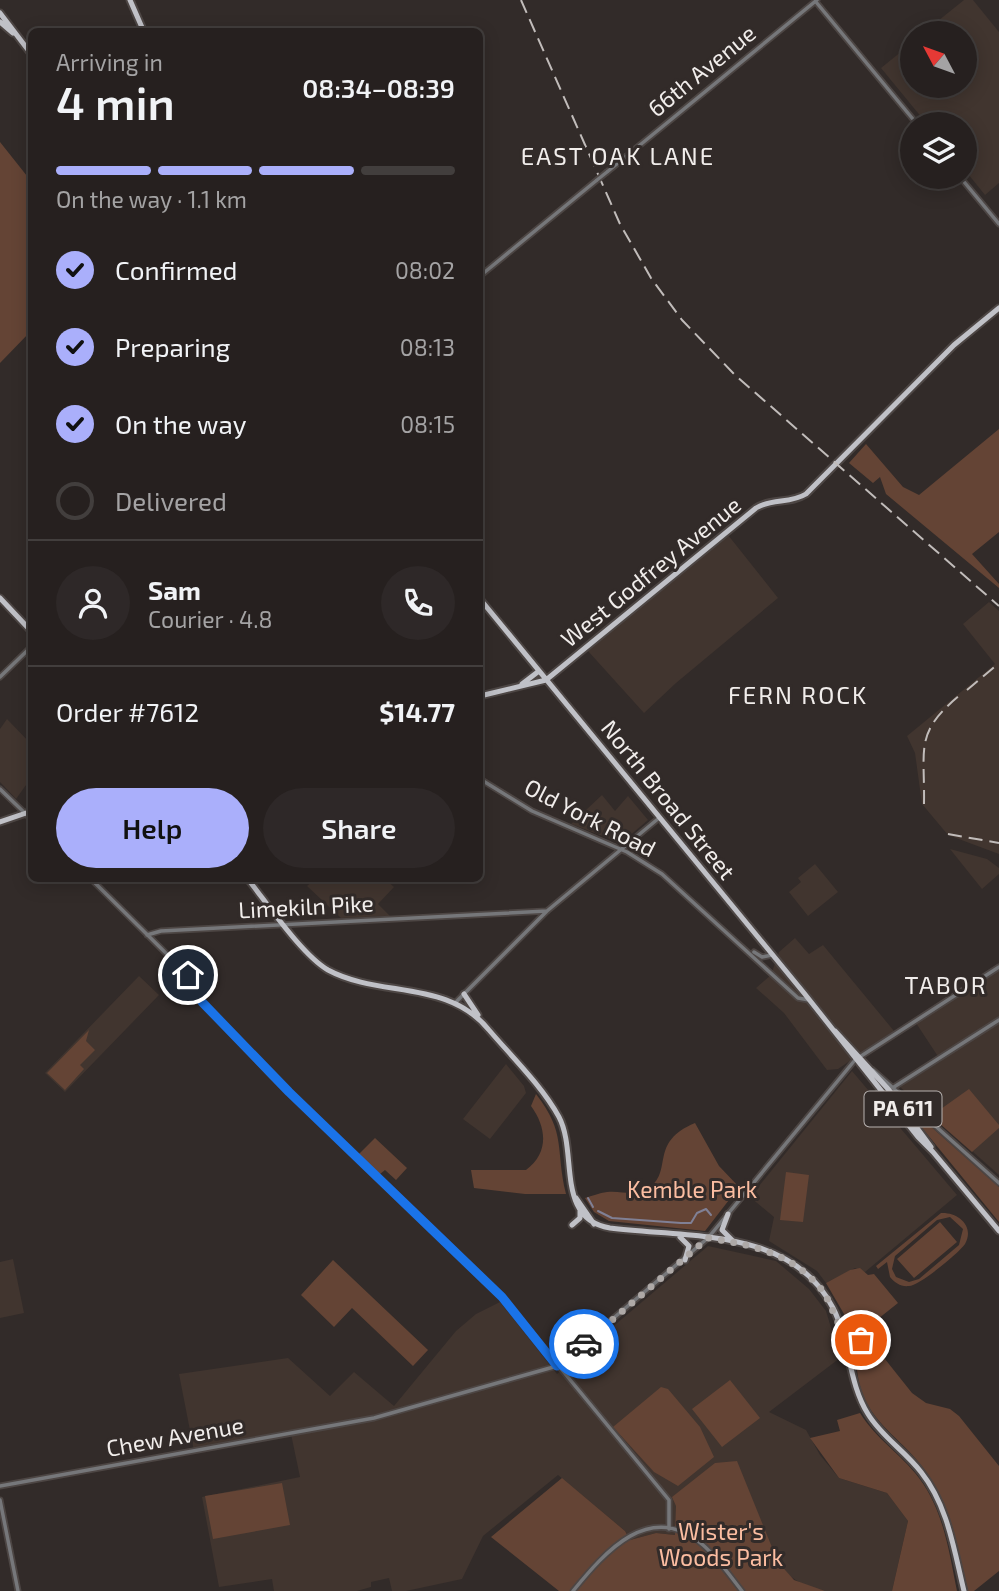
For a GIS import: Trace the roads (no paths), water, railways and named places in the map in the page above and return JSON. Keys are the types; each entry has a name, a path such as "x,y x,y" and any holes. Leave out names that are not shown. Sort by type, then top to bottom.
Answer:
{"main road":[{"path":"130,0 142,28"},
{"path":"0,13 28,50"},
{"path":"0,22 13,33"},
{"name":"West Godfrey Avenue","path":"546,680 756,508 768,502 795,499 806,494 954,345 999,308"},
{"path":"0,598 28,628"},
{"name":"North Broad Street","path":"483,603 933,1152"},
{"path":"514,689 539,671"},
{"path":"483,695 546,680"},
{"path":"0,822 28,812"},
{"path":"250,882 316,961 343,977 456,1002 479,1018"},
{"path":"464,994 479,1018 558,1114 566,1135 568,1167 580,1211 580,1219 572,1225"},
{"name":"North Broad Street","path":"857,1059 869,1068 933,1152 999,1231"},
{"path":"576,1198 594,1224"},
{"path":"580,1211 594,1224 736,1242 768,1250 798,1266 833,1307 866,1411 887,1440 919,1470 942,1509 964,1591"},
{"path":"727,1214 722,1230 736,1242"},
{"path":"678,1236 689,1246 685,1260"},
{"path":"843,1336 853,1342 865,1338"}],"street":[{"path":"815,0 907,112"},
{"name":"66th Avenue","path":"483,274 815,0"},
{"path":"970,189 999,224"},
{"path":"0,677 28,650"},
{"name":"Old York Road","path":"483,781 532,811 621,850 662,874 746,947 798,998 809,1000"},
{"path":"0,789 28,812"},
{"path":"456,1002 547,911 659,818"},
{"path":"94,882 188,975 202,1002 273,1077 502,1297 669,1500 670,1529"},
{"name":"Limekiln Pike","path":"146,935 161,931 547,911"},
{"name":"Old York Road","path":"746,947 762,957 772,955"},
{"path":"557,1366 708,1238 857,1059 999,967"},
{"path":"894,1087 999,1020"},
{"path":"869,1068 894,1087 999,1183"},
{"path":"901,1107 926,1117"},
{"name":"Chew Avenue","path":"0,1486 357,1422 557,1366"},
{"path":"0,1500 18,1591"},
{"path":"574,1590 603,1555 624,1538 644,1530 670,1529 702,1544 743,1591"}],"waterway":[{"path":"588,1198 593,1207"},
{"path":"598,1211 612,1218 681,1223 691,1223 697,1213 706,1209 711,1215"}],"railway":[{"path":"521,0 620,224 651,278 682,320 735,375 999,606"},
{"path":"967,690 999,663"},
{"path":"924,804 925,743 935,720 960,695"},
{"path":"948,834 999,843"}],"district":[{"name":"EAST OAK LANE","path":"618,157"},
{"name":"FERN ROCK","path":"798,696"},
{"name":"TABOR","path":"946,986"}],"park label":[{"name":"Kemble Park","path":"692,1190"},
{"name":"Wister's Woods Park","path":"721,1545"}]}
